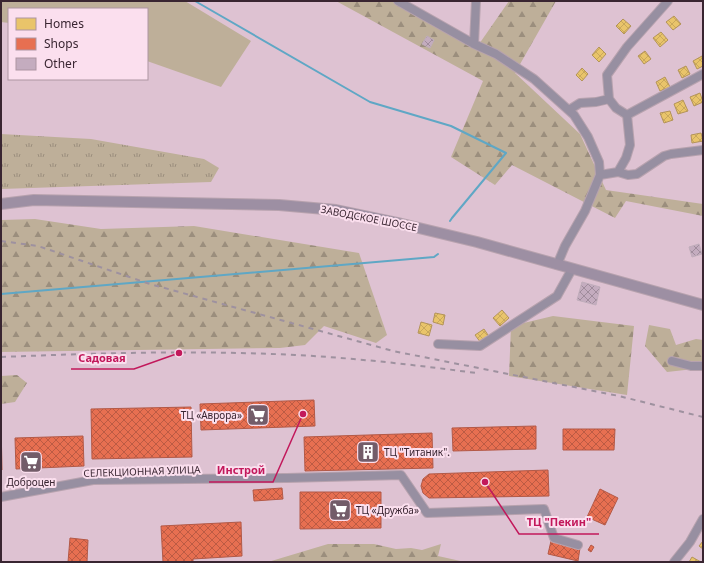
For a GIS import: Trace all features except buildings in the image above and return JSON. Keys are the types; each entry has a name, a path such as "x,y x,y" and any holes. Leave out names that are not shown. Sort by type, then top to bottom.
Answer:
{"main road":[{"name":"ЗАВОДСКОЕ ШОССЕ","path":"1,204 34,200 279,205 336,210 398,223 470,241 703,305"}],"street":[{"path":"398,1 474,44 496,54 534,78 574,115 588,137 599,162 600,175 585,211 565,246 557,265"},
{"path":"474,44 476,1"},
{"path":"627,115 616,108 609,99 606,75 627,47 668,1"},
{"path":"627,115 703,74"},
{"path":"569,110 580,103 609,99"},
{"path":"618,172 626,158 630,144 627,115"},
{"path":"600,175 618,172 628,175 637,174 664,156 703,150"},
{"path":"438,344 480,346 557,296 572,269"},
{"path":"672,361 691,366 703,366"},
{"name":"СЕЛЕКЦИОННАЯ УЛИЦА","path":"1,496 93,480 401,475 426,513 544,509 554,538 578,545"},
{"path":"674,562 690,542 703,519"}],"green space":[{"path":"1,1 185,1 251,41 221,87 148,61 148,8 8,8 8,23 1,22"},
{"path":"336,1 396,1 477,47 509,1 556,1 515,73 580,134 606,190 703,204 703,216 626,201 615,218 512,165 495,185 451,157 483,81"},
{"path":"1,134 91,139 204,159 219,168 211,182 1,189"},
{"path":"35,219 101,229 194,226 359,253 387,335 376,343 324,326 305,345 280,348 1,352 1,220"},
{"path":"553,316 634,326 627,395 509,376 511,326"},
{"path":"649,325 670,329 676,345 696,339 703,340 703,368 667,372 645,346"},
{"path":"17,375 27,383 15,402 1,404 1,376"},
{"path":"328,544 374,544 396,549 411,548 422,550 441,544 438,556 465,562 268,562"}],"waterway":[{"path":"195,1 370,102 451,126 506,153 450,221"},
{"path":"1,294 434,257 438,254"}],"railway":[{"path":"1,241 38,246 150,284 393,351 619,396 703,417"},
{"path":"1,357 74,354 258,353 363,360 476,373"}],"place":[{"name":"Садовая","path":"179,353"},
{"name":"Инстрой","path":"303,414"},
{"name":"ТЦ «Аврора»","path":"258,415"},
{"name":"ТЦ \"Титаник\".","path":"368,452"},
{"name":"Доброцен","path":"31,462"},
{"name":"ТЦ \"Пекин\"","path":"485,482"},
{"name":"ТЦ «Дружба»","path":"340,510"}]}
